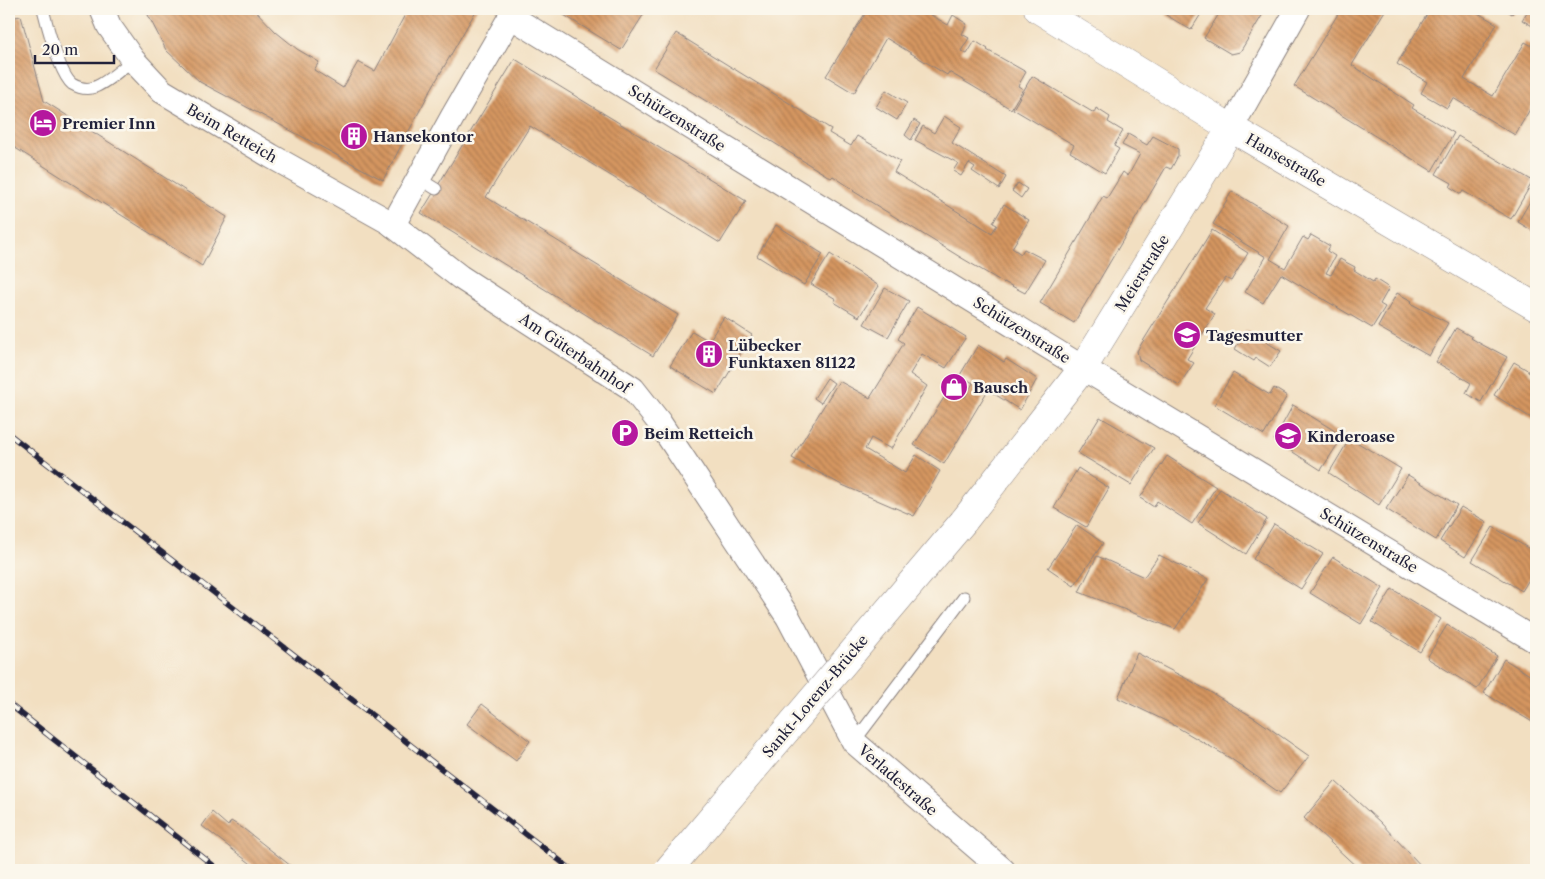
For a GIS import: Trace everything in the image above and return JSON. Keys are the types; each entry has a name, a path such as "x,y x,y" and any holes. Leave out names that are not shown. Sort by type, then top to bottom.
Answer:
{"main road":[{"name":"Hansestraße","path":"1038,9 1230,128 1536,307"},
{"name":"Meierstraße","path":"963,522 1083,368 1230,128"},
{"name":"Sankt-Lorenz-Brücke","path":"668,870 963,522"}],"street":[{"name":"Beim Retteich","path":"102,9 109,26 133,60 162,90 393,226"},
{"name":"Meierstraße","path":"1230,128 1298,9"},
{"path":"393,226 427,183 508,12"},
{"name":"Schützenstraße","path":"508,12 1083,368 1536,641"},
{"name":"Am Güterbahnhof","path":"393,226 401,230 460,277 632,389 659,422 788,617"},
{"name":"Verladestraße","path":"788,617 854,742 1003,870"}],"lane":[{"path":"43,9 64,73 71,83 82,89 94,87 133,60"},
{"path":"854,742 964,597"}],"building":[{"name":"Hansekontor","path":"145,9 254,9 276,32 297,49 319,62 314,70 343,88 358,62 375,71 408,9 477,9 429,93 383,180 200,82 166,50"},
{"path":"554,9 647,9 621,50"},
{"path":"768,9 782,9 778,15"},
{"path":"868,9 931,9 928,13 948,25 953,15 967,24 962,34 969,38 961,51 967,54 975,41 1026,72 1018,86 1023,89 1011,109 949,72 947,75 886,38 854,93 826,76"},
{"path":"1170,9 1204,9 1191,30 1166,15"},
{"path":"1222,9 1266,9 1240,52 1231,54 1204,38"},
{"path":"1341,9 1386,9 1352,65 1414,105 1412,108 1454,133 1432,171 1294,86"},
{"path":"1430,9 1471,9 1497,24 1464,79 1493,96 1525,42 1536,48 1536,99 1515,135 1453,98 1447,108 1421,93 1427,82 1397,64"},
{"path":"1504,9 1515,9 1512,14"},
{"path":"1529,9 1536,9 1536,28 1522,20"},
{"name":"Premier Inn","path":"21,16 44,101 227,217 202,266 9,144 9,18"},
{"path":"676,33 831,129 829,133 851,146 857,136 900,161 894,172 992,233 997,225 993,223 1004,204 1029,220 1012,248 1021,254 1024,249 1045,260 1025,293 960,257 853,191 833,176 831,178 654,69"},
{"path":"515,59 746,201 720,243 530,126 486,197 678,315 653,356 421,213"},
{"path":"1032,76 1094,113 1096,108 1110,117 1108,122 1123,131 1114,146 1119,149 1105,173 1070,152 1074,145 1013,109"},
{"path":"886,90 907,103 897,120 876,107"},
{"path":"944,116 961,127 952,143 1006,177 999,189 972,171 975,167 969,163 961,176 953,171 958,163 915,140 923,126 934,133"},
{"path":"914,120 920,124 911,140 905,135"},
{"path":"1128,134 1147,145 1153,136 1178,149 1178,156 1171,169 1166,167 1074,323 1040,303 1103,196 1107,198 1123,172 1128,176 1140,154 1122,145"},
{"path":"1458,136 1533,181 1511,219 1463,191 1461,194 1450,187 1452,183 1436,174"},
{"path":"1018,183 1027,189 1021,198 1012,191"},
{"path":"1232,191 1289,226 1270,259 1285,268 1303,237 1308,240 1311,235 1330,246 1327,251 1335,256 1326,273 1331,275 1340,259 1355,267 1354,270 1373,282 1375,279 1389,288 1380,304 1385,307 1372,328 1281,274 1263,303 1245,292 1266,257 1213,224"},
{"path":"1536,191 1536,233 1518,222"},
{"path":"776,225 823,254 804,285 757,256"},
{"path":"1212,230 1248,253 1231,281 1225,278 1205,308 1215,314 1187,359 1194,363 1179,385 1139,360 1137,351"},
{"path":"830,254 879,286 859,317 834,302 836,299 811,284"},
{"path":"885,288 909,301 888,337 864,324"},
{"path":"1397,293 1412,301 1410,303 1448,323 1429,356 1378,327"},
{"path":"917,307 966,337 946,368 922,354 910,374 927,386 891,449 871,438 865,449 905,473 916,455 940,471 914,516 840,484 792,458 839,381 870,398 904,343 898,339"},
{"name":"Lübecker Funktaxen 81122","path":"724,317 752,335 716,394 670,366 692,331 709,341"},
{"path":"1456,328 1481,344 1507,357 1481,402 1466,393 1471,383 1436,362"},
{"path":"1246,330 1281,351 1270,367 1256,358 1254,361 1235,349"},
{"path":"978,345 1004,362 1006,359 1037,379 1020,410 988,390 944,464 914,445 947,393 958,399 960,395 965,397 973,383 960,375"},
{"path":"1514,362 1536,377 1536,421 1494,395"},
{"path":"1233,373 1270,395 1274,388 1287,396 1264,435 1214,405"},
{"path":"827,378 834,383 821,403 814,398"},
{"path":"1293,405 1343,436 1321,470 1274,440"},
{"path":"1100,417 1154,448 1131,485 1078,453"},
{"path":"1350,438 1401,469 1379,505 1329,473"},
{"path":"1167,456 1216,487 1192,524 1157,501 1154,507 1140,498"},
{"path":"1078,468 1109,488 1086,527 1054,508"},
{"path":"1408,475 1457,505 1436,540 1386,509"},
{"path":"1220,489 1267,519 1246,554 1198,523"},
{"path":"1461,507 1487,522 1465,557 1440,541"},
{"path":"1274,524 1323,554 1301,589 1253,559"},
{"path":"1077,525 1103,543 1074,586 1048,568"},
{"path":"1493,527 1536,553 1536,568 1522,591 1472,561"},
{"path":"1159,555 1208,579 1175,629 1079,592 1097,556 1144,577"},
{"path":"1333,557 1383,588 1361,624 1310,593"},
{"path":"1392,589 1441,619 1420,652 1372,622"},
{"path":"1447,625 1497,656 1477,689 1427,658"},
{"path":"1137,653 1191,681 1255,718 1309,756 1280,793 1230,758 1170,723 1118,698"},
{"path":"1504,659 1536,679 1536,720 1534,723 1484,693"},
{"path":"482,704 530,741 516,761 467,724"},
{"path":"1335,781 1380,822 1425,870 1360,870 1304,818"},
{"path":"212,812 228,826 231,821 244,829 296,870 259,870 202,826"}],"railway":[{"path":"9,434 572,870"},
{"path":"9,704 219,870"}],"place":[{"name":"Premier Inn","path":"43,123"},
{"name":"Hansekontor","path":"354,136"},
{"name":"Tagesmutter","path":"1187,335"},
{"name":"Lübecker Funktaxen 81122","path":"709,354"},
{"name":"Bausch","path":"954,387"},
{"name":"Beim Retteich","path":"625,433"},
{"name":"Kinderoase","path":"1288,436"}]}
